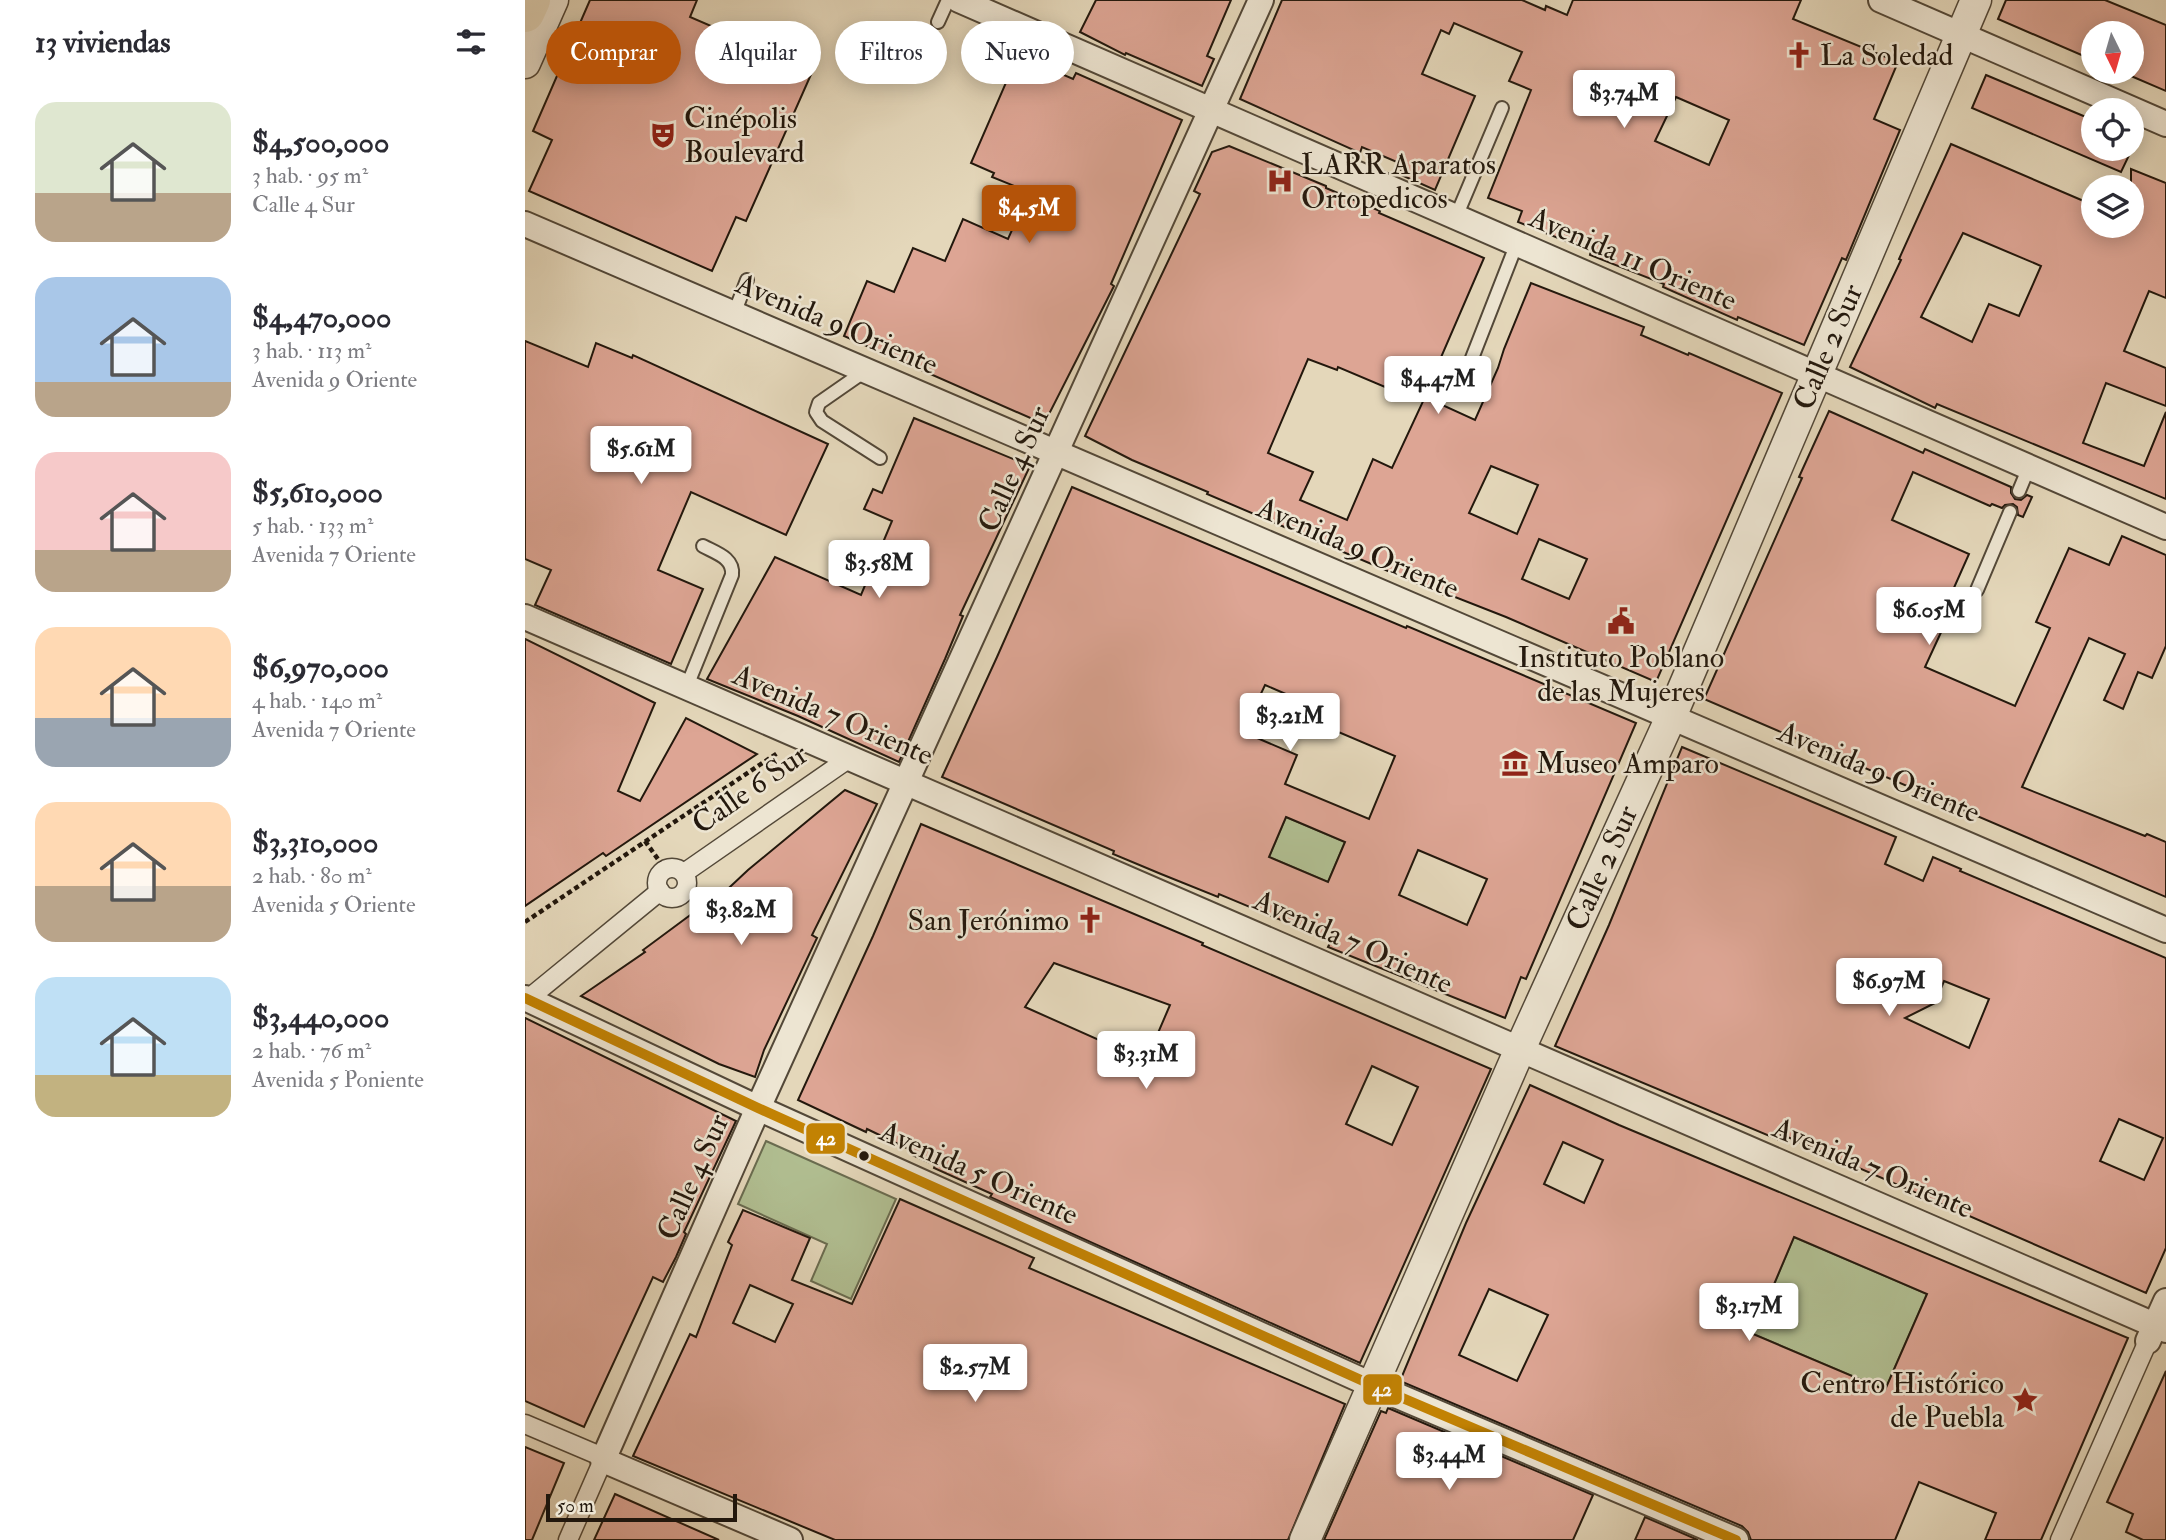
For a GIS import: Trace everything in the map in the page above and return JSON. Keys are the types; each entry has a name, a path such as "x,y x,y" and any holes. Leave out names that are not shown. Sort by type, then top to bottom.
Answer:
{"main road":[{"path":"525,13 531,0"}],"street":[{"path":"525,63 553,0"},
{"name":"Calle 4 Sur","path":"568,1540 758,1108 1261,0"},
{"path":"1881,0 2166,124"},
{"name":"Calle 2 Sur","path":"1305,1540 1520,1049 1671,717 1976,0"},
{"name":"Avenida 11 Oriente","path":"974,3 1211,110 2166,527"},
{"name":"Avenida 9 Oriente","path":"525,224 2166,930"},
{"name":"Avenida 7 Oriente","path":"525,617 1520,1049 2156,1332"},
{"name":"Calle 6 Sur","path":"684,873 851,757"},
{"name":"Calle 6 Sur","path":"526,1000 660,891 667,897 681,895 687,888 684,873 675,868 665,870"},
{"path":"660,891 657,882 665,870"},
{"name":"Avenida 5 Oriente","path":"526,1000 758,1108 1372,1385 1737,1540"},
{"path":"2060,1540 2156,1332 2166,1301"},
{"path":"525,1424 790,1540"}],"lane":[{"path":"939,21 948,0"},
{"path":"1456,217 1502,108"},
{"path":"1458,394 1517,243"},
{"path":"734,314 747,280"},
{"path":"866,371 819,403 816,412 823,421 880,458"},
{"path":"2019,491 2029,467"},
{"path":"1977,590 2010,512"},
{"path":"687,686 733,567 730,561 703,546"}],"path":[{"path":"525,922 802,736"},
{"path":"645,841 665,870"}],"green space":[{"path":"1286,817 1345,842 1328,882 1269,857"},
{"path":"766,1141 896,1199 851,1299 811,1281 827,1244 738,1204"},
{"path":"1794,1237 1927,1294 1885,1390 1753,1334"}],"building":[{"name":"Cinépolis Boulevard","path":"590,0 697,0 690,17 699,21 695,21 695,84 807,84 746,221 736,217 712,271 529,191 552,140 533,131 553,84 681,84 681,21 581,21"},
{"path":"1096,0 1231,0 1207,56 1214,59 1202,86 1126,53 1125,55 1080,32"},
{"path":"1282,0 1522,0 1545,10 1546,6 1567,15 1573,0 1801,0 1793,19 1898,62 1874,119 1900,130 1846,260 1842,258 1804,345 1738,317 1737,320 1663,287 1664,284 1590,255 1591,251 1518,222 1522,211 1488,198 1531,90 1509,81 1522,52 1454,23 1449,34 1441,30 1422,74 1475,96 1435,190 1399,174 1404,165 1362,147 1360,153 1240,99","holes":["1676,97 1729,120 1709,165 1655,141"]},
{"path":"2006,0 2105,0 2166,25 2166,91 2144,82 2144,21 2081,21 2081,55 1998,19"},
{"path":"1076,73 1182,120 1111,284 1114,286 1044,424 844,336 867,281 894,292 913,248 945,261 963,219 1008,239 1029,192 992,177 994,173 971,163 1005,84 1074,84"},
{"path":"1986,75 2081,115 2081,155 1972,108"},
{"path":"1951,144 2081,200 2081,238 2144,238 2144,175 2131,175 2131,169 2166,183 2166,298 2149,291 2124,351 2166,368 2166,406 2106,383 2083,443 2144,466 2166,412 2166,499 1937,404 1935,408 1850,367 1901,260 1899,259","holes":["1963,233 2041,266 2019,316 1989,304 1972,342 1921,317"]},
{"path":"1229,146 1326,186 1380,211 1379,213 1484,258 1423,399 1387,383 1385,387 1338,367 1337,370 1308,359 1268,453 1313,472 1300,500 1347,520 1373,459 1392,468 1425,397 1475,420 1531,283 1644,327 1641,335 1782,393 1656,682 1207,494 1208,492 1132,460 1085,436 1200,194 1194,191 1212,152","holes":["1491,466 1538,485 1517,534 1469,513","1539,539 1587,559 1569,599 1522,579"]},
{"path":"2095,161 2126,161 2121,172"},
{"path":"525,341 588,367 596,343 632,358 633,355 828,444 786,535 691,492 658,570 703,589 671,664 535,605 551,570 525,559"},
{"path":"1829,411 1923,453 1925,449 2011,487 2015,499 2021,500 2027,495 2032,497 2023,517 2018,515 2017,507 2013,504 2002,508 1992,504 1990,506 1913,472 1892,520 1969,554 1937,626 1943,628 1925,667 2015,706 2050,628 2036,622 2069,548 2109,565 2122,536 2166,555 2166,646 2152,678 2138,672 2123,709 2104,700 2125,654 2089,638 2022,787 2166,842 2166,897 1704,699"},
{"path":"914,418 1030,466 960,615 963,616 899,762 798,716 707,679 775,557 861,595 892,521 864,509 873,489 882,493"},
{"path":"1072,487 1636,723 1526,979 1521,977 1505,1018 1328,947 1331,941 1219,894 1218,897 1113,854 1114,851 942,777","holes":["1265,685 1302,701 1296,714 1395,756 1369,819 1285,784 1297,755 1243,732","1286,817 1345,842 1328,882 1269,857","1418,850 1487,879 1467,925 1399,895"]},
{"path":"525,639 655,703 618,791 640,801 686,718 757,754 606,856 603,853 525,906"},
{"path":"1682,747 1896,837 1885,864 1923,881 1933,857 1961,869 1960,871 2166,958 2166,1248 2146,1293 1781,1134 1779,1140 1555,1046 1609,925","holes":["1944,981 1989,999 1969,1048 1905,1018 1935,1003","2119,1119 2163,1138 2144,1180 2100,1161"]},
{"path":"845,790 877,804 812,935 817,938 764,1050 755,1077 719,1064 581,996 645,952 643,950 712,899 715,901 748,870"},
{"path":"921,824 1491,1069 1360,1363 990,1197 992,1194 912,1155 913,1151 798,1100","holes":["1054,963 1170,1005 1146,1061 1025,1007","1372,1066 1418,1087 1392,1145 1346,1124"]},
{"path":"525,1018 736,1121 684,1232 686,1234 676,1257 663,1282 653,1277 584,1427 525,1401"},
{"path":"1530,1085 1619,1125 2128,1338 2041,1540 1985,1540 1996,1513 1919,1482 1895,1540 1751,1540 1742,1526 1400,1381 1466,1223","holes":["1563,1142 1603,1160 1584,1203 1544,1184","1794,1237 1927,1294 1885,1390 1753,1334","1489,1289 1548,1315 1517,1381 1459,1355"]},
{"path":"900,1199 1034,1258 1029,1268 1345,1404 1288,1540 835,1540 633,1456 690,1334 696,1337 732,1245 728,1242 743,1210 810,1238 792,1280 852,1304","holes":["750,1285 793,1304 775,1342 733,1323"]},
{"path":"2166,1371 2166,1540 2143,1540 2126,1532 2133,1514 2107,1502"},
{"path":"1388,1408 1593,1495 1573,1540 1324,1540 1381,1411 1386,1413"},
{"path":"525,1447 564,1463 532,1540 525,1540"},
{"path":"615,1494 719,1540 594,1540"},
{"path":"1645,1517 1698,1540 1635,1540"}],"transit line":[{"name":"42","path":"525,998 758,1108 1372,1385 1736,1540"}],"place":[{"name":"La Soledad","path":"1799,55"},
{"name":"Cinépolis Boulevard","path":"663,135"},
{"name":"LARR Aparatos Ortopedicos","path":"1280,181"},
{"name":"Instituto Poblano de las Mujeres","path":"1621,621"},
{"name":"Museo Amparo","path":"1515,763"},
{"name":"San Jerónimo","path":"1090,920"},
{"name":"Centro Histórico de Puebla","path":"2025,1400"}]}
